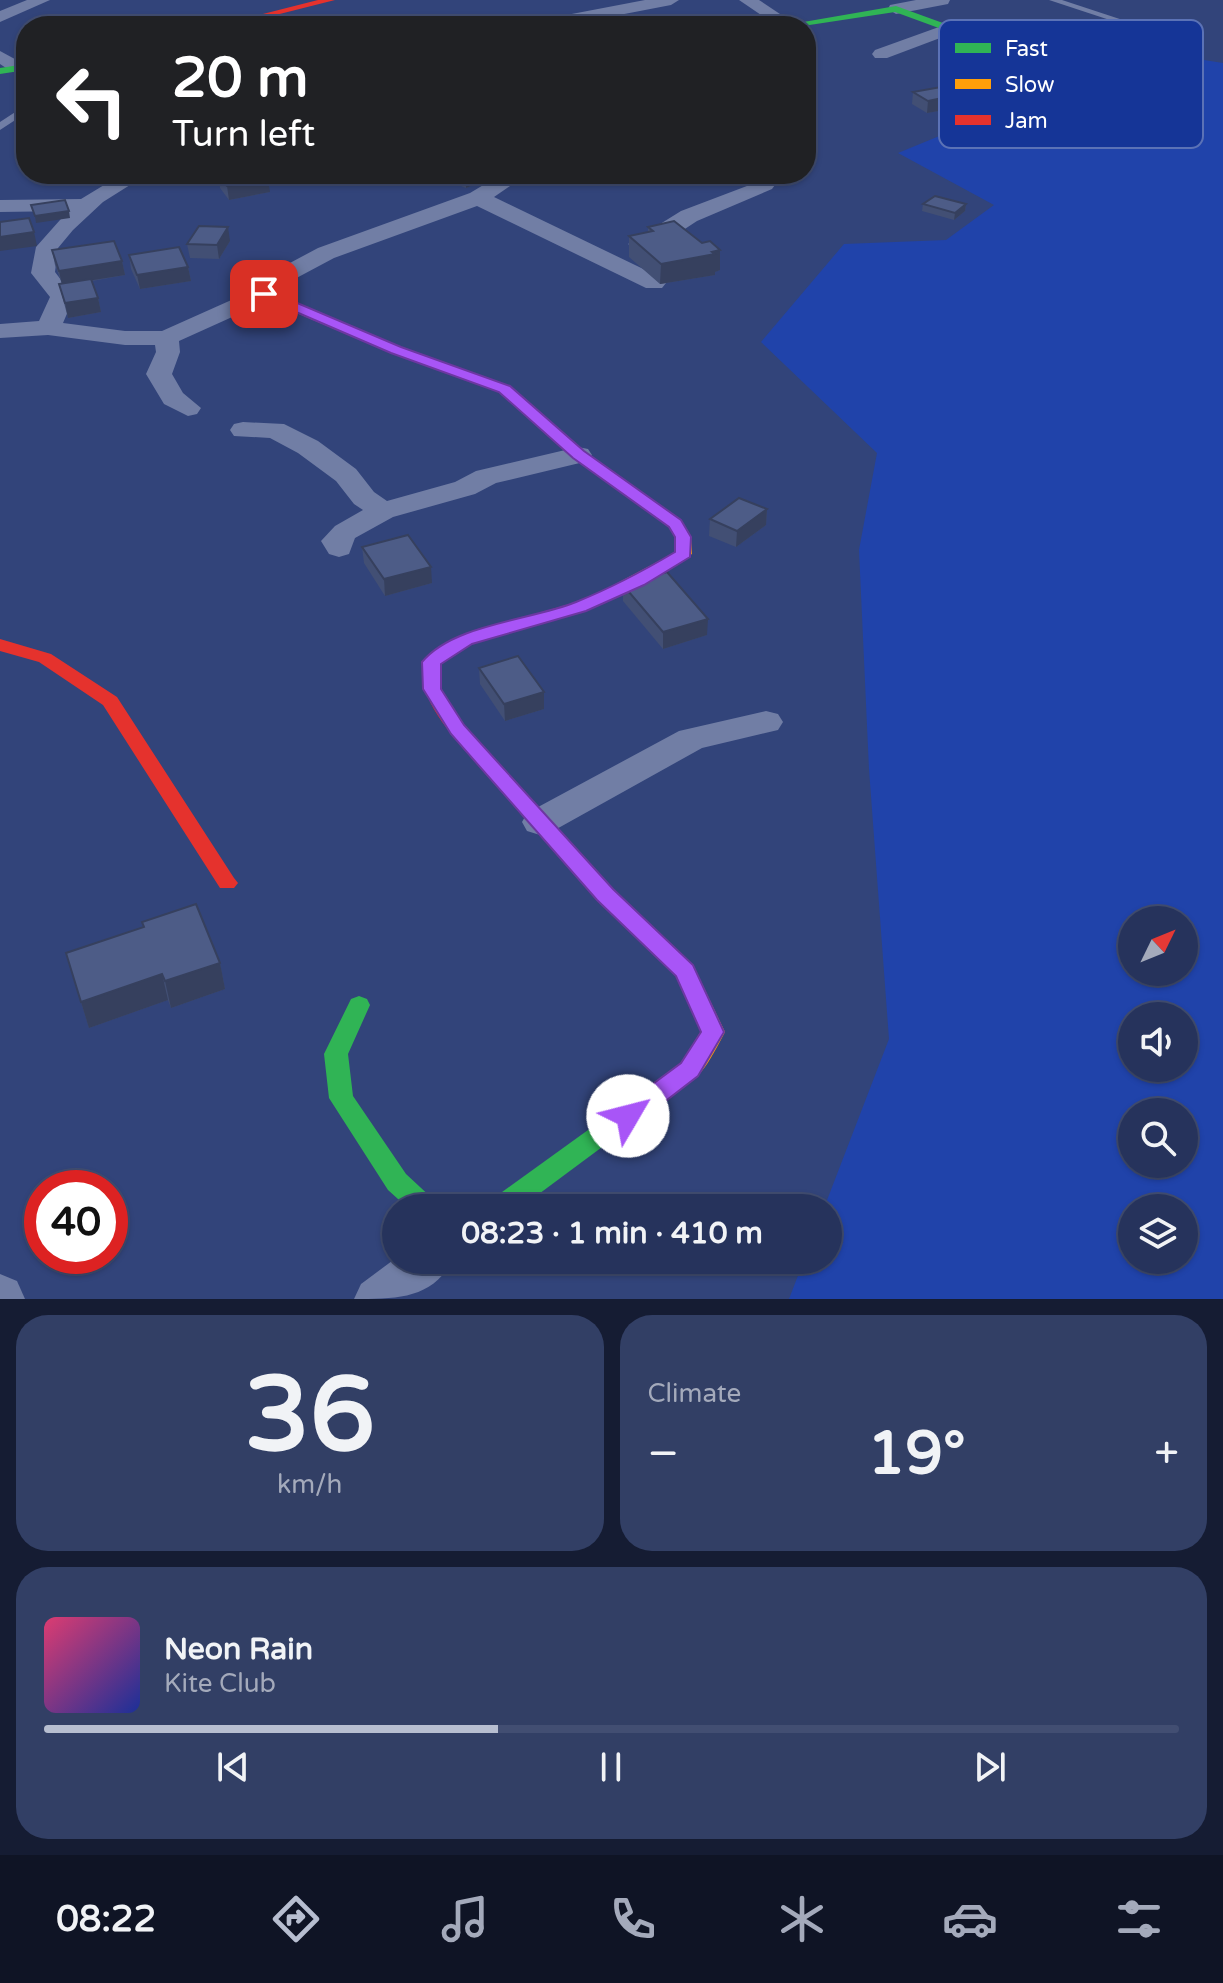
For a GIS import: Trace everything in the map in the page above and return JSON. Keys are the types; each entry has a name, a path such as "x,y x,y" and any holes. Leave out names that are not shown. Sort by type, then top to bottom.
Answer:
{"street":[{"path":"0,17 42,0"},
{"path":"253,16 292,4 330,0"},
{"path":"587,16 671,0"},
{"path":"747,0 773,16"},
{"path":"816,22 942,0"},
{"path":"896,9 939,24"},
{"path":"881,54 939,32"},
{"path":"0,56 15,69"},
{"path":"48,328 62,297 43,273 47,247 87,204 120,184"},
{"path":"0,331 48,328 125,338 166,338 264,294 281,277 326,253 478,198 493,184"},
{"path":"602,256 654,239 689,216 765,185"},
{"path":"478,198 654,283"},
{"path":"0,206 87,204"},
{"path":"264,294 384,345 504,389 578,455 675,524 683,537 684,554 638,581 579,607 466,640 432,662 432,689 458,730 605,894 685,971 713,1032 690,1069 519,1194"},
{"path":"166,338 168,352 159,374 173,398 188,408"},
{"path":"243,430 275,430 308,447 346,475 364,498 383,511"},
{"path":"339,548 336,541 345,532 383,511 465,488 486,477 578,455"},
{"path":"0,645 45,658 110,701 227,883"},
{"path":"540,822 691,739 766,722"},
{"path":"359,1005 336,1054 341,1098 397,1182 410,1194"},
{"path":"378,1299 411,1274"}],"lane":[{"path":"1053,0 1118,20"}],"shaded area":[{"path":"1203,60 1223,63 1223,1299 789,1299 799,1274 842,1274 842,1194 829,1194 889,1039 869,769 859,550 877,453 761,342 844,244 946,240 994,205 898,153 939,136 939,148 1203,148"}],"building":[{"path":"939,87 939,99 928,101 913,92"},
{"path":"935,196 966,204 955,213 923,204"},
{"path":"65,200 69,211 35,216 31,205"},
{"path":"29,218 34,232 0,237 0,222"},
{"path":"674,221 702,243 710,241 720,250 712,252 715,254 661,264 629,236 653,231 648,227"},
{"path":"199,226 228,227 217,245 187,244"},
{"path":"114,241 122,261 59,271 52,250"},
{"path":"179,247 188,267 137,275 129,255"},
{"path":"91,279 98,298 65,303 59,284"},
{"path":"739,498 767,509 737,531 710,519"},
{"path":"408,535 431,567 384,579 362,547"},
{"path":"667,572 708,619 663,632 623,585"},
{"path":"518,656 544,692 504,704 479,668"},
{"path":"196,904 220,963 165,981 162,974 81,1002 66,953 144,927 142,922"}],"traffic: fast":[{"path":"816,21 896,9 939,25"},
{"path":"0,71 16,69"},
{"path":"359,1005 336,1054 341,1098 397,1182 410,1194"},
{"path":"519,1194 675,1080"}],"traffic: slow":[{"path":"264,294 396,350 504,389 578,455 675,524 683,537 684,554 618,590"},
{"path":"491,767 605,894 685,971 713,1032 690,1069 675,1080"}],"traffic: jam":[{"path":"262,16 330,0"},
{"path":"491,767 458,730 432,689 432,662 466,640 579,607 618,590"},
{"path":"0,645 45,658 110,701 227,883"}],"route":[{"path":"264,294 334,326 504,389 578,455 675,524 683,537 684,554 638,581 579,607 466,640 432,662 432,689 458,730 605,894 685,971 713,1032 690,1069 628,1116"}]}
